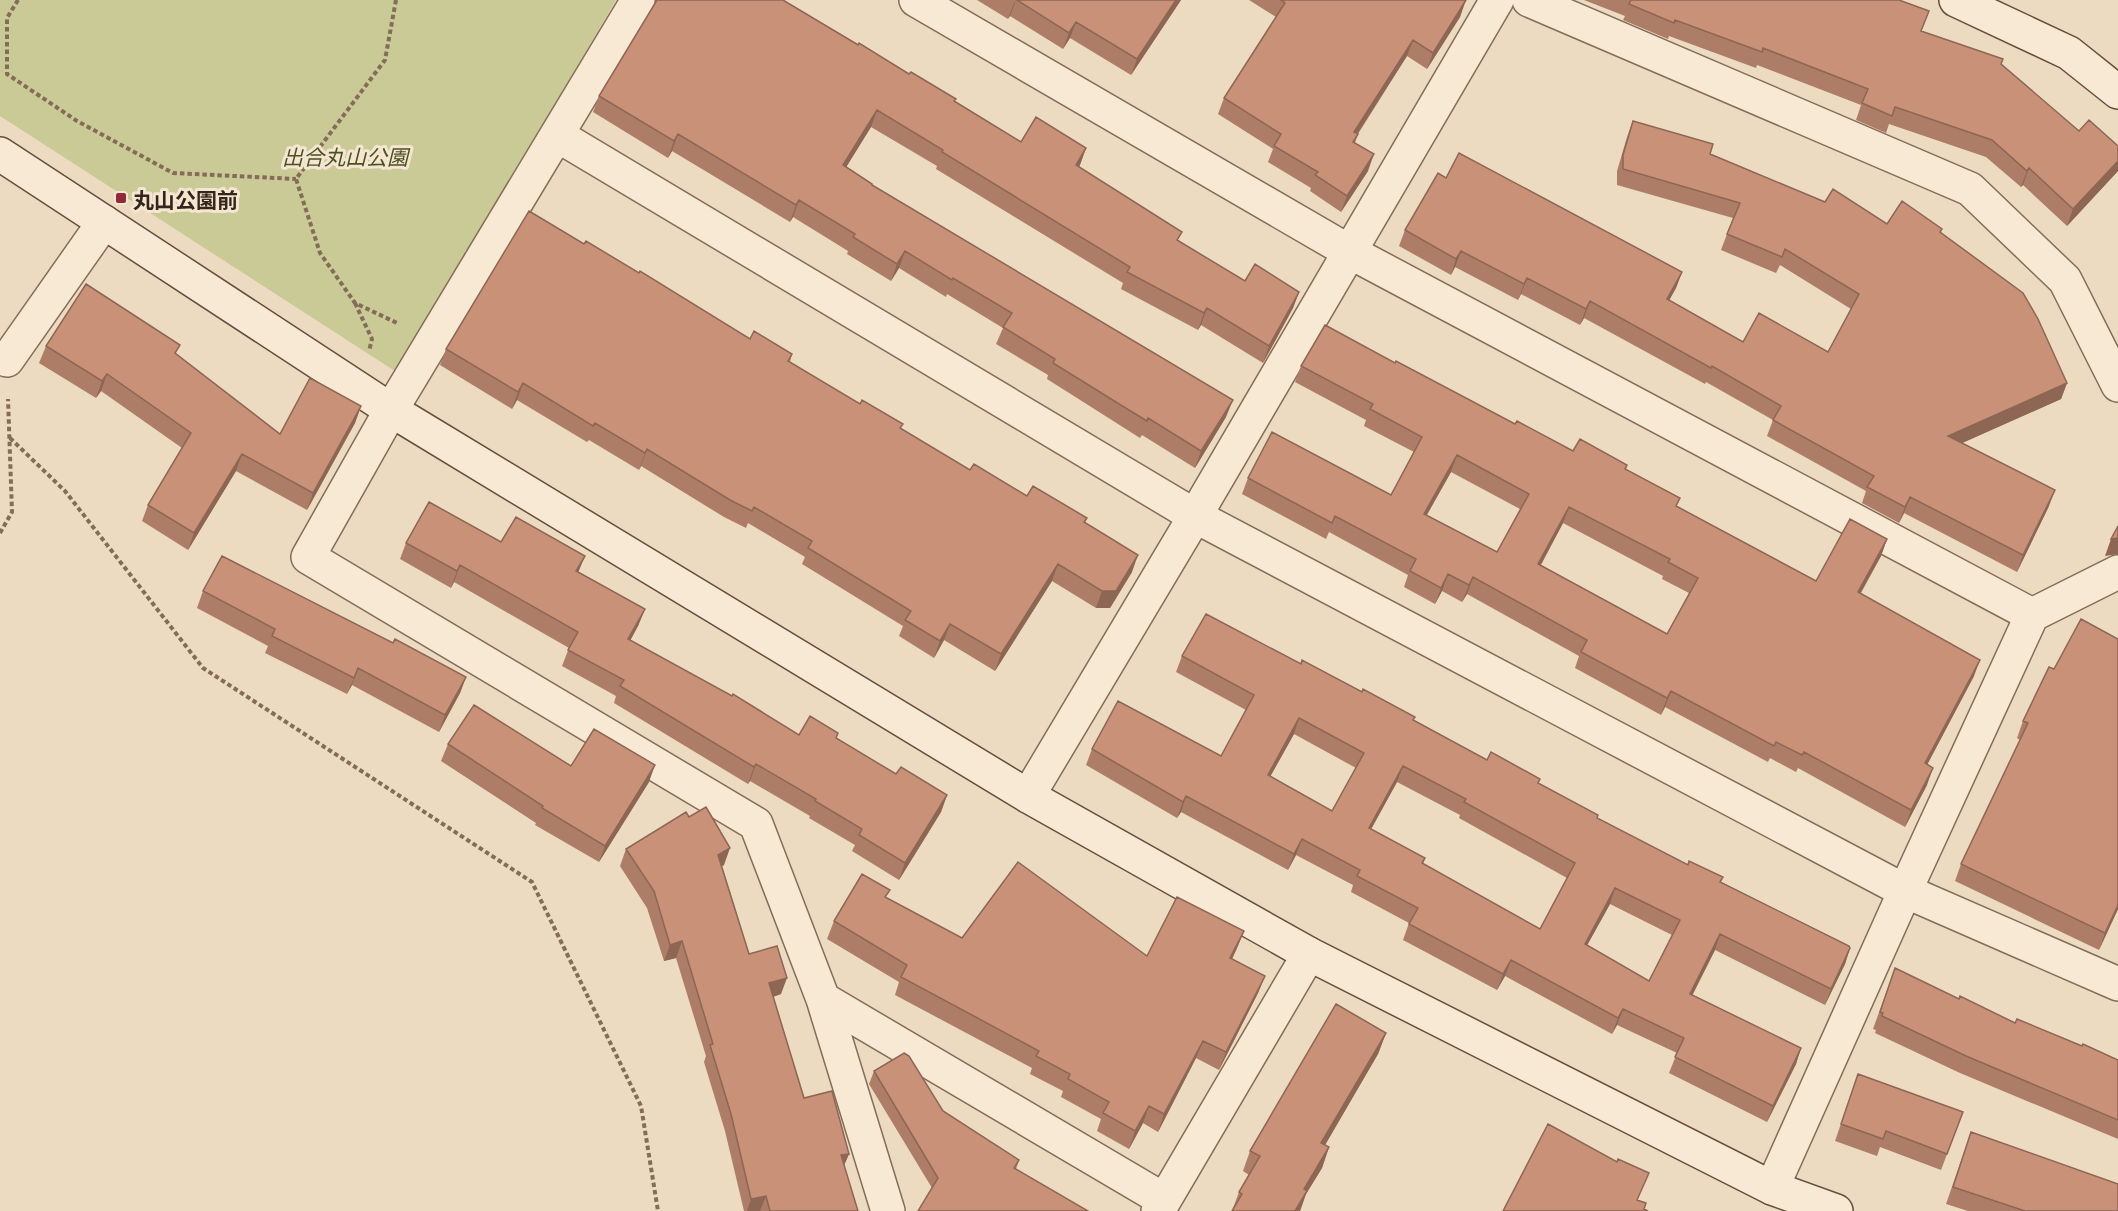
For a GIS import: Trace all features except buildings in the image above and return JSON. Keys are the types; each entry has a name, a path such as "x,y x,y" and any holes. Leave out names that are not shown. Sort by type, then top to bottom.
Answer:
{"street":[{"path":"638,0 391,410 308,557 756,824 823,999 888,1211"},
{"path":"916,0 1350,252 2032,615"},
{"path":"1028,796 1497,0"},
{"path":"1529,0 1970,189 2065,280 2118,385"},
{"path":"1956,0 2069,53 2118,92"},
{"path":"557,135 1195,516 1905,891 2118,984"},
{"path":"0,154 391,410 1028,796 1309,954 1772,1188 1836,1211"},
{"path":"7,360 104,222"},
{"path":"1772,1188 2032,615 2118,572"},
{"path":"823,999 1161,1206 1309,954"}],"path":[{"path":"18,0 7,18 7,74 77,121 173,173 296,179"},
{"path":"296,179 385,60 396,0"},
{"path":"296,179 320,253 355,303 433,340"},
{"path":"0,533 12,512 7,360"},
{"path":"10,438 65,490 203,668 532,882 641,1106 658,1211"}],"green space":[{"name":"出合丸山公園","path":"0,0 616,0 398,373 0,116"}],"place":[{"name":"丸山公園前","path":"121,198"}]}
